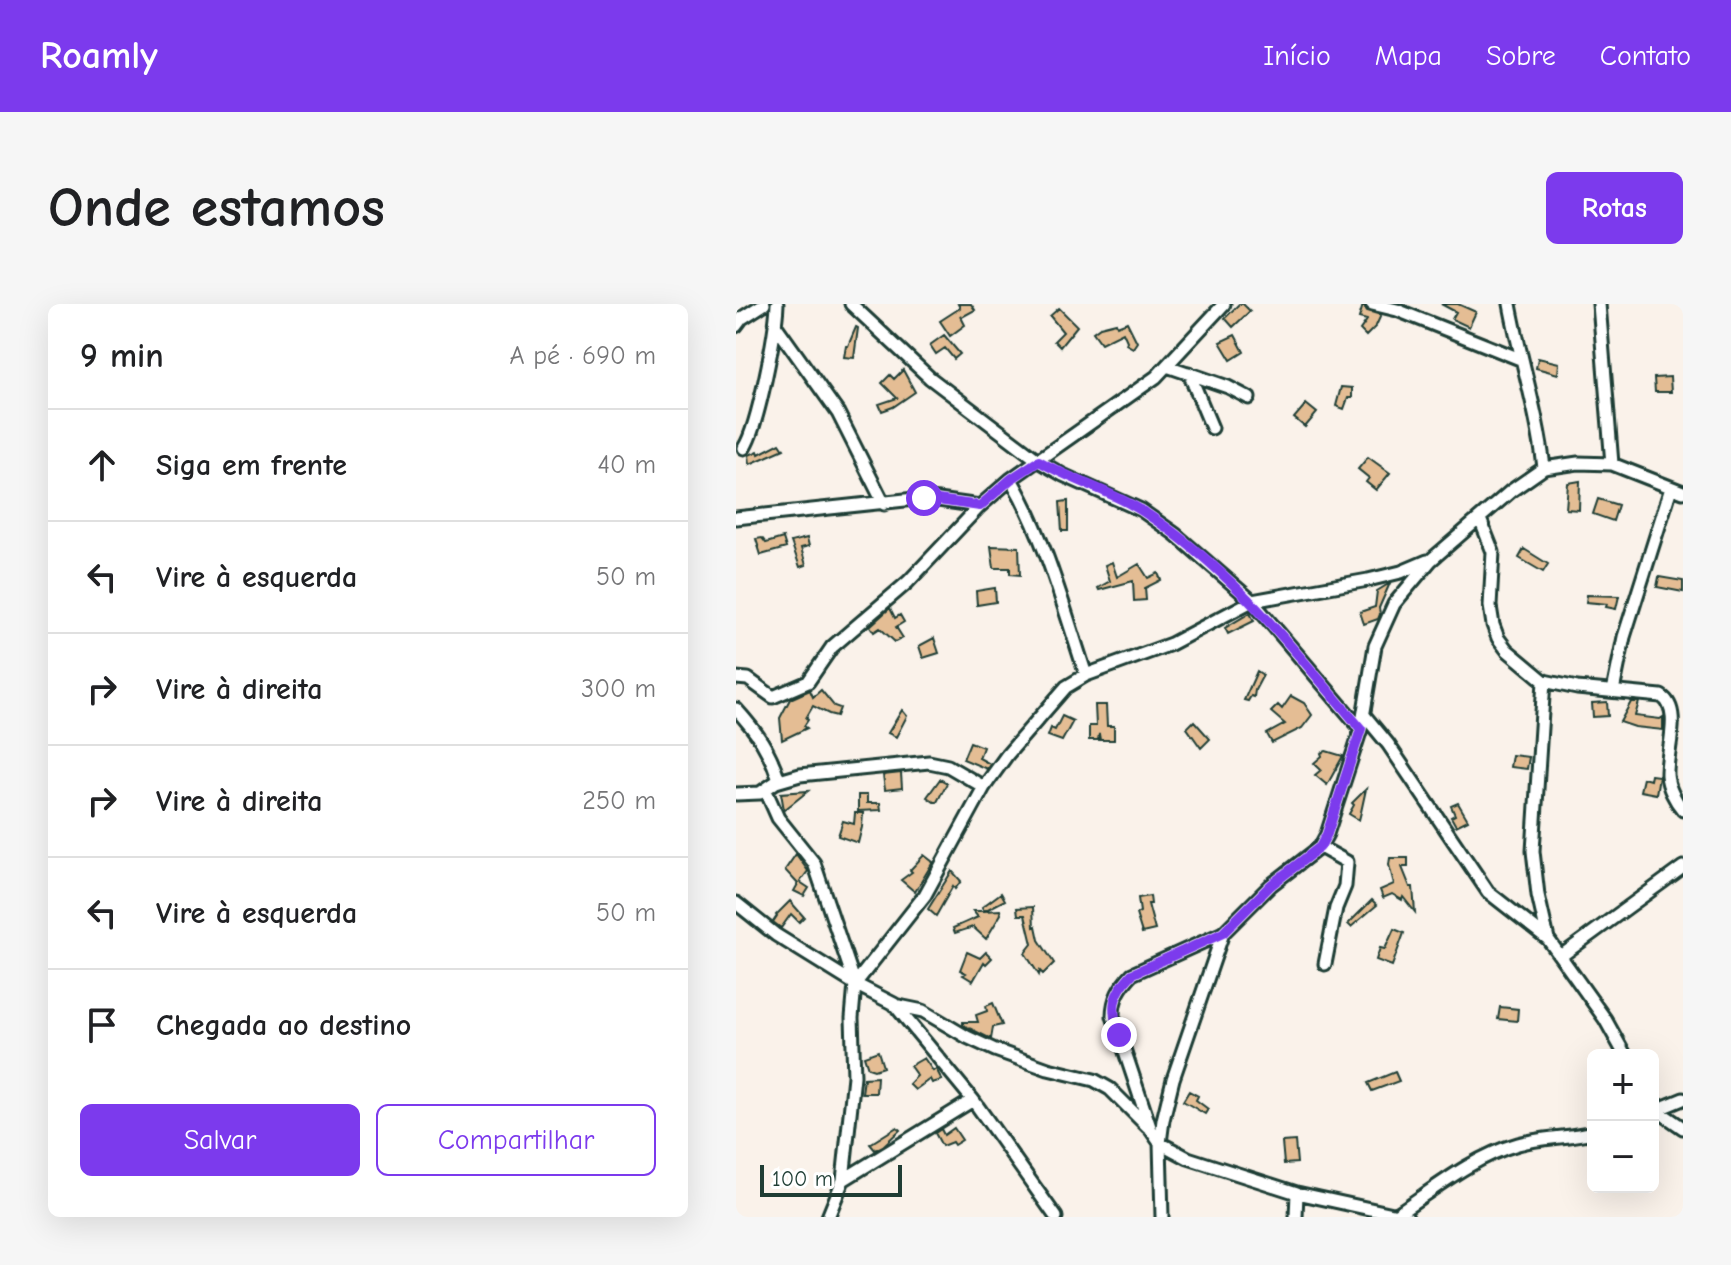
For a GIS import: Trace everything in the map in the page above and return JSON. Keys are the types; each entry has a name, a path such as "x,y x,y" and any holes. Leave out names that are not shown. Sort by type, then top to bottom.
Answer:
{"street":[{"path":"736,326 742,318 764,304"},
{"path":"744,448 751,434 776,326 777,304"},
{"path":"851,304 930,378 1039,461 1141,510 1175,534 1252,601 1361,729"},
{"path":"736,678 748,679 773,697 808,682 832,647 908,582 980,506 1011,479 1156,377 1224,304"},
{"path":"1372,304 1397,310 1520,359"},
{"path":"1510,304 1520,359 1540,434 1544,468"},
{"path":"1599,304 1612,464"},
{"path":"776,326 838,413 884,504"},
{"path":"1167,366 1249,398"},
{"path":"1189,373 1212,428"},
{"path":"1200,396 1212,381"},
{"path":"1151,1130 1113,1016 1116,996 1122,985 1132,974 1223,933 1271,885 1320,847 1361,729 1375,646 1394,604 1431,560 1511,491 1544,468 1578,463 1612,464 1677,490 1624,637 1613,691"},
{"path":"1011,479 1024,501 1052,571 1086,675"},
{"path":"736,518 924,498 980,506"},
{"path":"1480,519 1493,552 1490,606 1498,638 1507,650 1544,681 1567,687 1661,696 1673,704 1675,712 1667,773 1675,799 1683,810"},
{"path":"855,984 925,895 984,787 1049,703 1066,687 1086,675 1171,644 1252,601 1390,575 1431,560"},
{"path":"1544,681 1533,851 1538,895 1548,939"},
{"path":"736,709 769,751 779,780"},
{"path":"1364,715 1388,744 1488,892 1548,939 1605,1019 1622,1049"},
{"path":"736,794 766,791 779,780 800,775 929,762 948,766 984,787"},
{"path":"766,791 778,818 814,863 855,984 852,1018 854,1076 843,1180 828,1217"},
{"path":"1320,847 1343,858 1348,870 1336,908 1325,964"},
{"path":"1561,956 1683,867"},
{"path":"736,903 776,935 855,984 894,1004 923,1011 995,1050 1048,1069 1094,1080 1110,1089 1160,1143 1188,1158 1297,1193 1402,1215 1445,1182 1494,1154 1518,1144 1587,1133"},
{"path":"1162,1217 1160,1143 1173,1079 1223,933"},
{"path":"894,1004 973,1100 1056,1217"},
{"path":"1659,1106 1683,1099"},
{"path":"843,1180 973,1100"},
{"path":"1659,1111 1683,1128"},
{"path":"1296,1217 1297,1193"}],"building":[{"path":"958,304 971,304 975,310 962,317 960,315 965,325 950,336 940,321 960,308"},
{"path":"1239,304 1250,311 1233,327 1225,318"},
{"path":"1441,304 1458,304 1476,312 1469,327 1452,319 1456,312"},
{"path":"1363,305 1367,311 1381,315 1366,336 1360,330 1367,320 1359,318"},
{"path":"1059,308 1077,326 1060,347 1054,341 1063,332 1050,316"},
{"path":"1127,322 1137,342 1133,348 1126,344 1123,332 1101,343 1093,332 1100,327"},
{"path":"856,327 854,358 844,357 846,346"},
{"path":"944,335 960,354 954,359 945,348 936,354 930,345"},
{"path":"1235,335 1244,352 1231,360 1220,342"},
{"path":"1538,358 1559,363 1558,374 1536,368"},
{"path":"903,370 915,392 882,411 879,404 897,398 882,383 890,375 894,379"},
{"path":"1670,377 1671,392 1655,392 1654,378"},
{"path":"1341,387 1352,388 1352,398 1348,398 1344,409 1336,406"},
{"path":"1306,404 1317,413 1305,427 1294,418"},
{"path":"780,443 784,449 750,464 749,455 758,451 759,454"},
{"path":"1368,457 1390,473 1376,490 1366,482 1369,478 1358,469"},
{"path":"1580,481 1579,510 1566,509 1568,483"},
{"path":"1598,499 1618,505 1613,521 1593,514"},
{"path":"1068,501 1068,531 1062,531 1060,502"},
{"path":"762,538 766,543 783,538 786,548 761,555 756,539"},
{"path":"807,538 809,546 801,548 806,565 800,567 791,542"},
{"path":"991,546 1019,547 1020,575 1010,574 1010,568 994,568"},
{"path":"1524,549 1548,564 1543,572 1519,558"},
{"path":"1112,562 1117,577 1139,564 1148,578 1158,573 1161,580 1145,588 1146,600 1134,601 1133,581 1099,590 1110,581 1105,565"},
{"path":"1659,577 1683,581 1683,592 1657,587"},
{"path":"1390,583 1379,608 1378,619 1364,624 1360,612 1375,607 1377,591"},
{"path":"995,588 996,602 977,605 976,591"},
{"path":"1587,595 1619,596 1616,609 1606,607 1607,604 1586,602"},
{"path":"890,608 895,618 900,615 904,622 896,627 903,638 895,642 880,628 874,632 870,626"},
{"path":"1250,613 1254,621 1228,634 1225,628"},
{"path":"934,638 939,653 923,658 919,646"},
{"path":"1257,671 1263,675 1254,697 1244,700"},
{"path":"810,690 813,697 821,690 834,706 840,708 837,716 813,706 806,718 808,720 804,726 807,728 782,740 780,718 790,699"},
{"path":"1291,696 1304,703 1312,715 1302,728 1272,743 1267,734 1285,724 1271,712 1278,705 1282,709"},
{"path":"1607,702 1608,716 1593,717 1592,703"},
{"path":"1631,702 1639,702 1635,716 1663,717 1663,730 1620,722"},
{"path":"1095,705 1106,705 1107,726 1114,726 1114,740 1100,740 1099,734 1098,740 1089,740 1089,726 1096,726"},
{"path":"902,710 907,716 896,737 888,733"},
{"path":"1062,716 1073,721 1062,741 1048,736"},
{"path":"1194,721 1210,739 1201,748 1187,728"},
{"path":"970,742 983,747 979,758 990,764 987,769 963,759"},
{"path":"1326,751 1343,756 1327,785 1315,775 1321,770 1314,763"},
{"path":"1512,755 1529,757 1527,769 1510,767"},
{"path":"901,773 902,788 885,790 883,775"},
{"path":"1651,775 1659,776 1656,794 1640,791 1643,778 1650,780"},
{"path":"940,779 947,783 937,802 934,802 927,797"},
{"path":"1366,789 1359,820 1349,814 1354,805 1352,803"},
{"path":"808,791 793,803 784,810 781,793"},
{"path":"858,795 867,795 867,803 880,803 881,810 858,811"},
{"path":"1458,803 1468,820 1456,826 1451,817 1455,815 1451,806"},
{"path":"855,813 863,813 858,843 838,836 843,821 854,824"},
{"path":"796,854 808,871 800,882 809,888 804,896 794,891 798,884 785,870"},
{"path":"924,855 933,862 915,892 901,880 912,872 910,870"},
{"path":"1390,858 1408,858 1408,867 1402,867 1410,887 1413,887 1415,912 1403,897 1402,900 1392,894 1383,898 1380,890 1394,884"},
{"path":"952,871 961,881 955,889 953,886 936,916 928,909"},
{"path":"1001,893 1005,900 984,911 982,907"},
{"path":"1150,896 1151,904 1148,904 1155,930 1142,933 1136,914 1140,912 1138,898"},
{"path":"1372,900 1377,905 1351,927 1348,924"},
{"path":"790,901 804,917 799,922 791,914 781,928 773,922"},
{"path":"1033,907 1034,927 1054,963 1043,974 1040,971 1039,975 1025,953 1032,944 1025,915 1018,915 1017,908"},
{"path":"1000,910 1001,914 986,939 973,927 955,933 953,928 978,917 973,911"},
{"path":"1394,929 1404,933 1392,966 1376,960 1380,948 1385,949"},
{"path":"967,952 980,958 986,952 992,958 986,964 984,962 973,981 960,970"},
{"path":"993,1003 1002,1025 993,1027 991,1039 963,1025 963,1022 978,1022 976,1015 987,1011 986,1006"},
{"path":"1500,1007 1518,1009 1517,1021 1498,1019"},
{"path":"878,1051 883,1067 868,1068 864,1056"},
{"path":"924,1058 942,1080 932,1083 930,1079 915,1090 909,1084 917,1076 910,1066"},
{"path":"1395,1072 1399,1081 1372,1091 1368,1083"},
{"path":"877,1077 876,1093 862,1093 864,1078"},
{"path":"1189,1091 1198,1096 1196,1100 1208,1109 1205,1114 1183,1101"},
{"path":"897,1127 900,1130 883,1146 875,1150 870,1144"},
{"path":"954,1128 962,1140 954,1145 952,1142 942,1146 935,1133 941,1129 944,1135"},
{"path":"1295,1141 1297,1163 1284,1164 1282,1142"}],"route":[{"path":"924,498 980,506 1011,479 1039,461 1141,510 1175,534 1252,601 1361,729 1320,847 1271,885 1223,933 1132,974 1122,985 1113,1006 1119,1035"}]}
